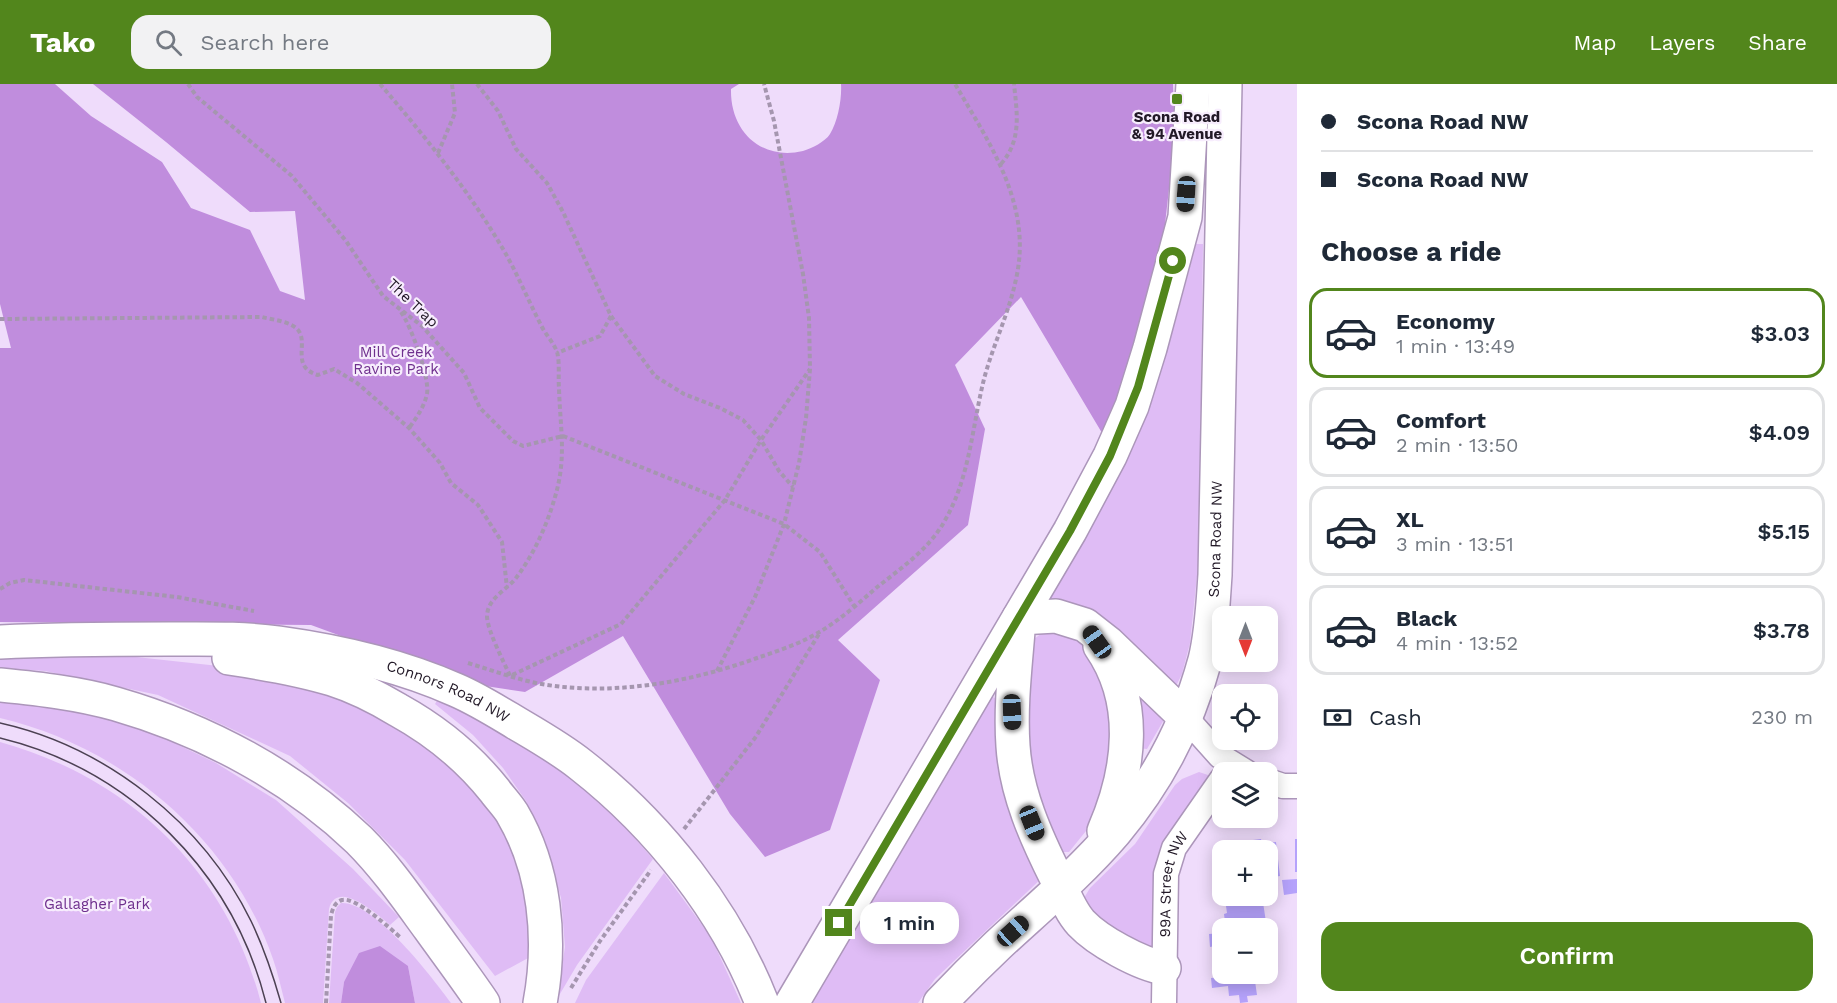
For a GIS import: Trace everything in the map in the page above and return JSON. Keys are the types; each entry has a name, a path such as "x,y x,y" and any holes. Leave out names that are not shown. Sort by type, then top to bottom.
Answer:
{"main road":[{"path":"792,1003 1080,512 1110,456 1132,406 1185,217 1193,84"},
{"name":"Scona Road NW","path":"940,1003 978,964 1087,862 1115,833 1136,806 1153,780 1186,718 1205,658 1213,609 1222,299 1225,84"},
{"path":"1019,618 1056,616 1085,624 1186,718"},
{"path":"1019,618 1012,712 1016,771 1026,808 1061,888 1078,918 1101,939 1150,966 1164,968"},
{"path":"1085,624 1109,660 1117,679 1126,719 1127,741 1119,789 1101,837 1087,862"},
{"path":"63,638 256,662 333,679 423,724 463,755 511,812 528,848 541,887 545,923 545,961 554,999"},
{"name":"Connors Road NW","path":"0,642 63,638 210,639 277,643 327,651 416,675 457,690 490,707 580,765 619,798 667,849 708,901 744,964 762,1003"},
{"path":"0,685 63,692 116,704 192,730 290,784 326,811 361,842 400,886 482,1002"},
{"path":"956,1003 978,964"}],"street":[{"path":"1186,718 1224,762"},
{"path":"1278,784 1297,786"},
{"name":"99A Street NW","path":"1164,1003 1165,890 1169,861 1174,848 1212,798"}],"path":[{"name":"The Trap","path":"188,84 197,97 292,176 346,241 383,297 422,326 464,373 480,408 513,441 523,446 564,436"},
{"path":"380,84 437,154 500,242 522,281 540,325 557,353 564,436 560,476 549,515 523,568 507,588 493,598 487,616 510,676"},
{"path":"437,154 454,113 452,84"},
{"path":"477,84 498,111 516,149 547,183 564,212 611,316 655,376 684,394 744,420 761,440 779,471 793,487"},
{"path":"716,671 754,597 784,524 806,418 810,369 809,318 774,121 764,84"},
{"path":"458,660 537,683 568,687 665,683 716,671 768,654 819,633 910,560 932,538 943,525 956,501 965,476 984,377 1010,300 1020,257 1021,238 1018,217 1001,164 956,84"},
{"path":"1001,164 1012,149 1017,135 1018,121 1014,84"},
{"path":"399,309 407,320 416,343 427,391 420,412 409,428"},
{"path":"557,353 600,336 611,316"},
{"path":"0,319 262,317 283,322 297,329 301,337 300,353 303,365 308,370 318,375 334,369 357,383 409,428 440,462 451,483 478,505 502,542 507,588"},
{"path":"510,676 621,624 725,500 761,440 810,369"},
{"path":"564,436 784,524 820,552 854,606"},
{"path":"0,590 10,583 24,580 177,597 262,613"},
{"path":"554,999 667,849 751,745 819,633"},
{"path":"326,1003 331,915 334,905 339,900 344,899 356,903 393,930 407,945"}],"green space":[{"name":"Mill Creek Ravine Park","path":"0,84 55,84 91,116 162,162 191,208 250,230 280,291 305,300 295,211 250,212 93,84 739,84 731,89 732,104 742,129 761,147 788,153 807,150 828,137 837,116 841,84 1173,84 1175,136 1158,286 1105,438 1021,297 955,365 985,429 968,525 838,640 880,680 830,830 765,857 730,814 623,636 525,692 472,684 311,625 0,622 0,348 11,348 0,304"},
{"path":"1196,244 1203,244 1199,557 1190,643 1182,674 1177,684 1173,686 1047,602 1105,500 1146,413 1177,317"},
{"path":"1062,631 1081,638 1110,679 1118,756 1090,826 1069,852 1055,852 1023,748 1034,639 1042,633"},
{"path":"0,652 127,656 228,667 356,702 425,739 462,771 499,819 520,866 530,913 530,957 495,976 405,860 348,803 290,756 158,695 45,671 0,668"},
{"path":"1137,682 1165,718 1147,749 1138,748"},
{"path":"0,696 81,711 137,727 216,763 276,800 353,869 399,917 390,925 368,907 349,898 340,897 333,900 329,909 323,1003 285,1003 273,959 254,915 230,874 201,837 167,804 129,775 89,751 45,732 0,718"},
{"path":"991,696 1001,701 1044,876 935,979 918,1003 811,1003"},
{"path":"438,699 557,765 605,806 653,859 577,965 557,999 565,947 561,898 546,845 526,801 503,768 473,735 435,704"},
{"name":"Gallagher Park","path":"0,742 47,758 91,779 131,806 166,836 198,872 224,912 245,955 261,1003 0,1003"},
{"path":"1199,772 1208,775 1209,787 1160,854 1156,869 1155,941 1150,949 1141,949 1091,915 1084,898 1090,888 1135,844 1175,785 1182,779"},
{"path":"664,873 711,937 741,1003 575,1003 586,980"},
{"path":"341,903 354,906 370,914 386,927 417,960 451,1003 415,1003 408,966 344,982 341,1003 329,1003 335,912"},
{"path":"380,946 408,966 415,1003 341,1003 344,982 359,953"}],"building":[{"path":"1295,839 1297,839 1297,872 1295,872"},
{"path":"1297,879 1297,893 1284,895 1282,880"},
{"path":"1226,906 1264,906 1265,918 1224,918 1224,914 1227,913"},
{"path":"1209,934 1212,934 1212,947 1210,947"},
{"path":"1211,978 1212,984 1255,984 1257,995 1247,996 1248,1002 1240,1003 1239,995 1229,996 1228,986 1212,988"}],"tram line":[{"path":"0,723 40,734 78,750 114,770 148,794 179,822 207,852 231,885 260,941 281,1003"},
{"path":"0,738 48,753 92,774 133,801 170,833 202,870 229,911 250,955 266,1003"}],"place":[{"name":"Scona Road & 94 Avenue","path":"1177,99"}],"route":[{"path":"839,923 1070,531 1110,456 1132,406 1173,261"}]}
